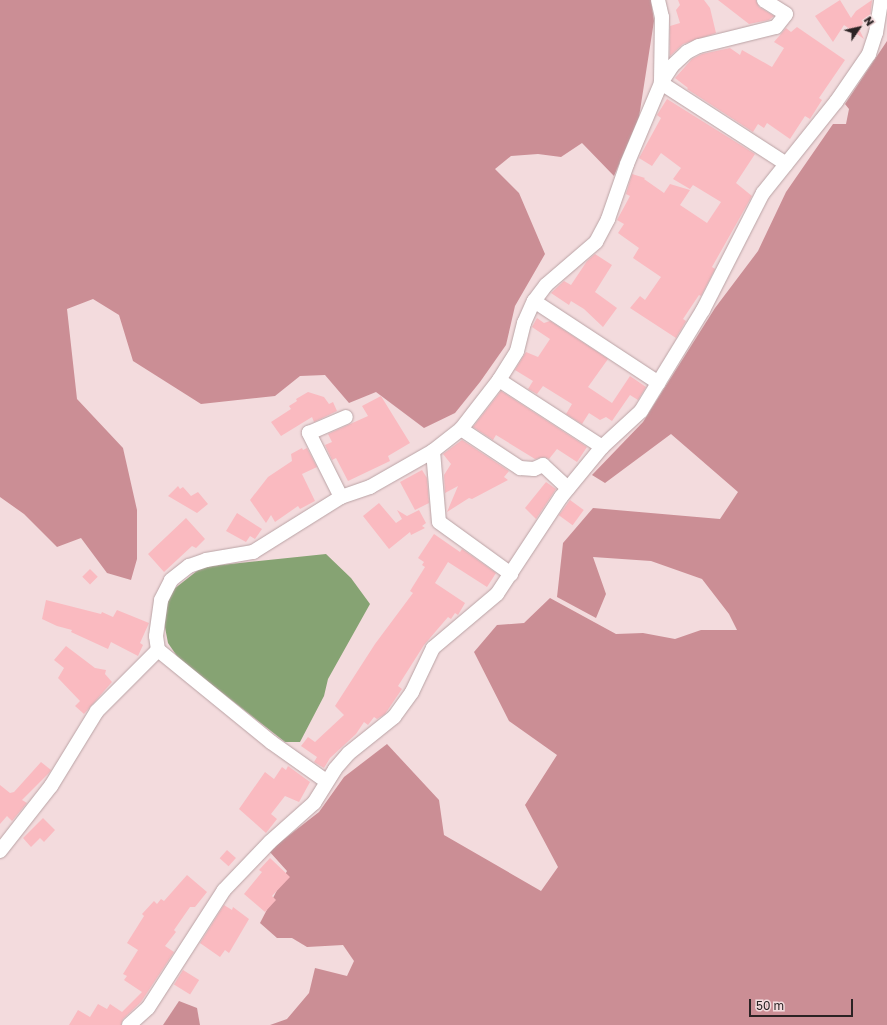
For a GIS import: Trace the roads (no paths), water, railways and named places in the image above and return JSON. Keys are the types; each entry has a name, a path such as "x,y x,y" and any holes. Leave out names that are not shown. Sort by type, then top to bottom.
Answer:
{"street":[{"path":"658,0 662,18 661,83"},
{"path":"326,781 271,742 158,650 156,636 161,600 171,580 189,566 206,560 253,552 282,536 341,497 370,487 433,451 461,429 499,380 517,350 524,323 534,301 560,270 596,242 608,219 627,164 661,83 672,66 687,52 699,46 776,27 786,14 764,0"},
{"path":"129,1025 148,1008 224,890 270,842 314,803 326,781 349,753 394,716 412,692 433,648 497,594 568,488 602,447 640,411 660,383 703,310 763,193 836,102 869,54 876,33 880,0"},
{"path":"661,83 786,164"},
{"path":"534,301 660,383"},
{"path":"499,380 602,447"},
{"path":"341,497 309,433 346,417"},
{"path":"461,429 520,468 534,469 543,465 568,488"},
{"path":"433,451 440,522 511,574"},
{"path":"0,851 51,786 97,711 158,650"}]}
